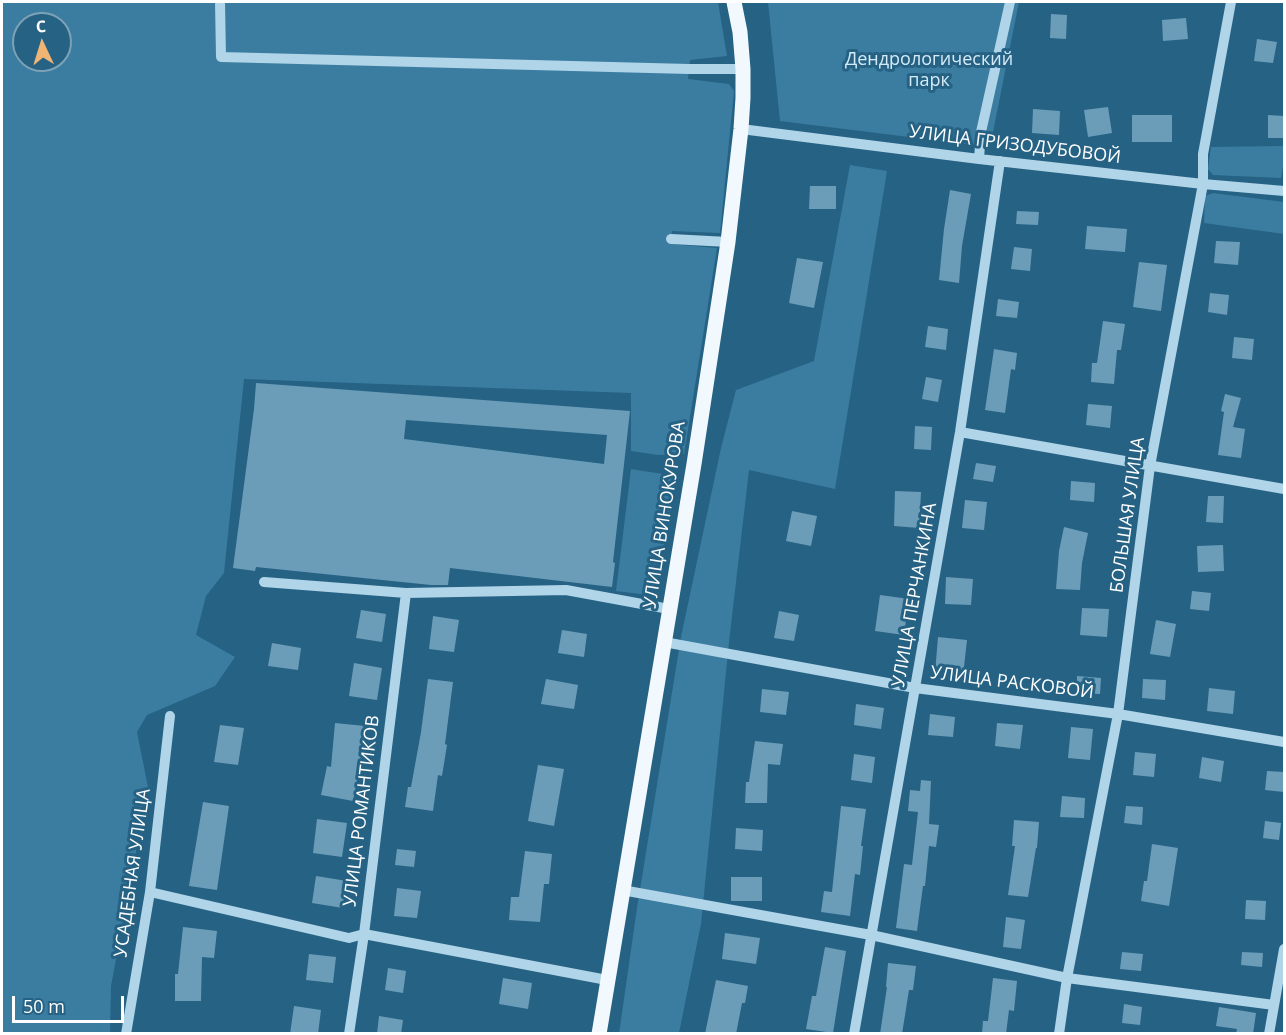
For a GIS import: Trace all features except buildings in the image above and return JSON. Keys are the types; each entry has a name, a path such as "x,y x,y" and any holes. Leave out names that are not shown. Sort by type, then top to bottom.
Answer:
{"main road":[{"name":"УЛИЦА ВИНОКУРОВА","path":"599,1034 694,464 728,242 741,129 743,69 740,32 734,2"}],"street":[{"path":"220,2 221,57 743,69"},
{"path":"979,159 981,132 1010,2"},
{"name":"БОЛЬШАЯ УЛИЦА","path":"1059,1034 1067,978 1118,714 1150,466 1203,184 1203,154 1231,2"},
{"name":"УЛИЦА ГРИЗОДУБОВОЙ","path":"741,129 979,159 1203,184 1284,190"},
{"name":"УЛИЦА ПЕРЧАНКИНА","path":"854,1034 960,432 1000,161"},
{"path":"671,239 728,242"},
{"path":"960,432 1284,489"},
{"path":"264,582 406,593 566,590 669,609"},
{"name":"УЛИЦА РОМАНТИКОВ","path":"349,1034 364,934 406,593"},
{"name":"УЛИЦА РАСКОВОЙ","path":"664,642 915,687 1118,714 1284,742"},
{"name":"УСАДЕБНАЯ УЛИЦА","path":"126,1034 150,892 170,716"},
{"path":"622,890 871,935 1067,978 1274,1005"},
{"path":"150,892 349,938 364,934 607,980"},
{"path":"1269,1034 1284,949"}],"green space":[{"path":"2,2 718,2 727,56 690,60 688,79 729,84 734,91 720,233 672,231 670,244 717,248 684,454 658,455 631,451 631,393 244,379 224,573 206,596 196,635 235,657 215,686 147,715 137,732 148,787 111,986 110,1033 2,1034"},
{"name":"Дендрологический парк","path":"768,2 1019,2 990,147 780,121"},
{"path":"1284,146 1281,178 1213,175 1208,169 1211,147"},
{"path":"850,165 887,171 835,489 749,470 729,642 701,924 679,1033 619,1034 681,637 721,448 736,390 814,361"},
{"path":"1213,193 1284,202 1284,234 1204,223 1205,196"},
{"path":"631,469 675,476 656,596 616,591"}]}
